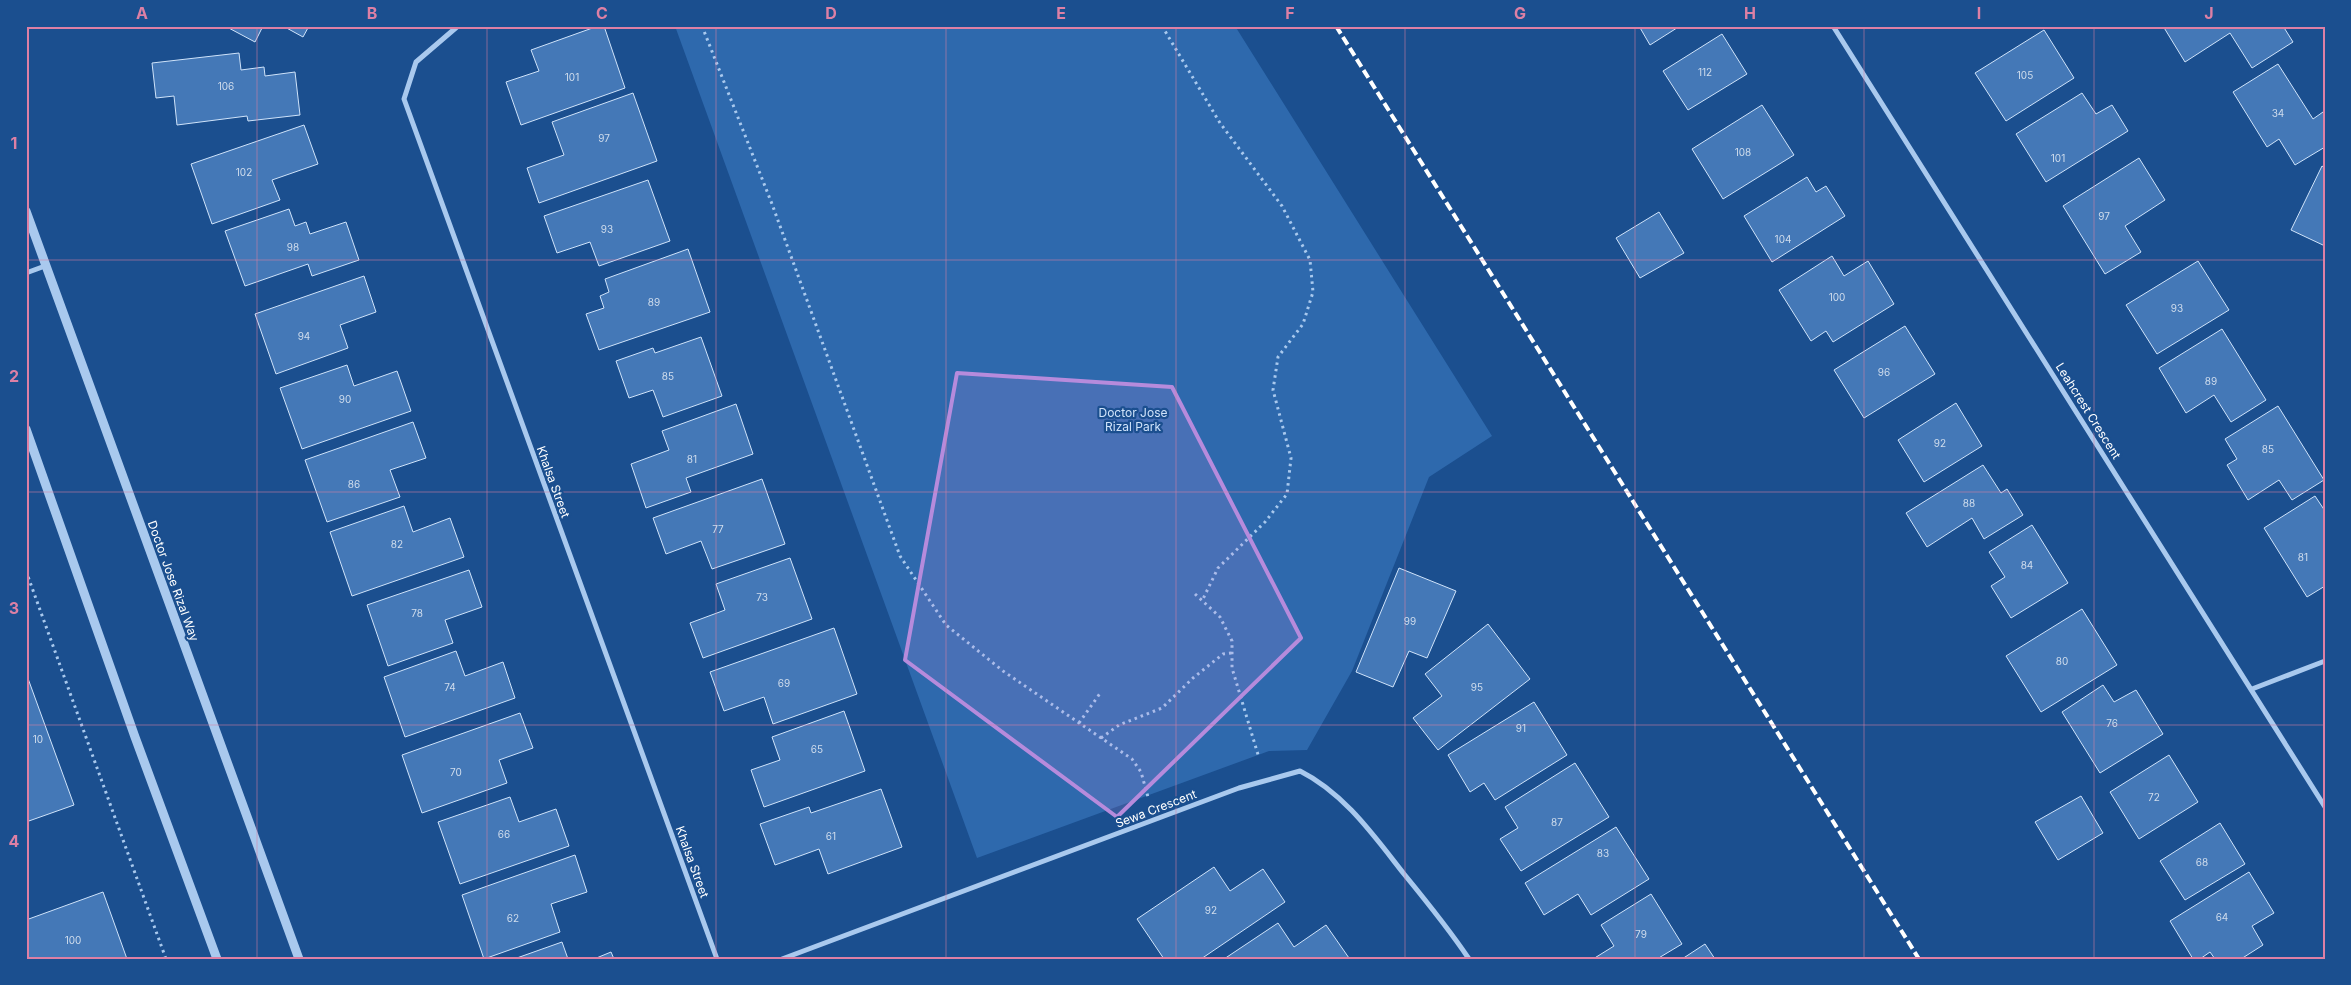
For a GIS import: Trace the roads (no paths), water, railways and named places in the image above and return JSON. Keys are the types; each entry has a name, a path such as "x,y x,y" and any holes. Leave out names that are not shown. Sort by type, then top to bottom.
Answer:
{"street":[{"name":"Khalsa Street","path":"458,26 416,62 404,99 717,959"},
{"name":"Leahcrest Crescent","path":"1833,26 2325,807"},
{"name":"Doctor Jose Rizal Way","path":"26,211 299,959"},
{"path":"26,273 45,266"},
{"path":"26,429 135,737 217,959"},
{"path":"2252,689 2325,661"},
{"name":"Sewa Crescent","path":"782,959 1239,788 1300,771 1320,781 1366,826 1451,932 1469,959"}],"railway":[{"path":"1336,26 1919,959"}],"park label":[{"name":"Doctor Jose Rizal Park","path":"1133,420"}]}
